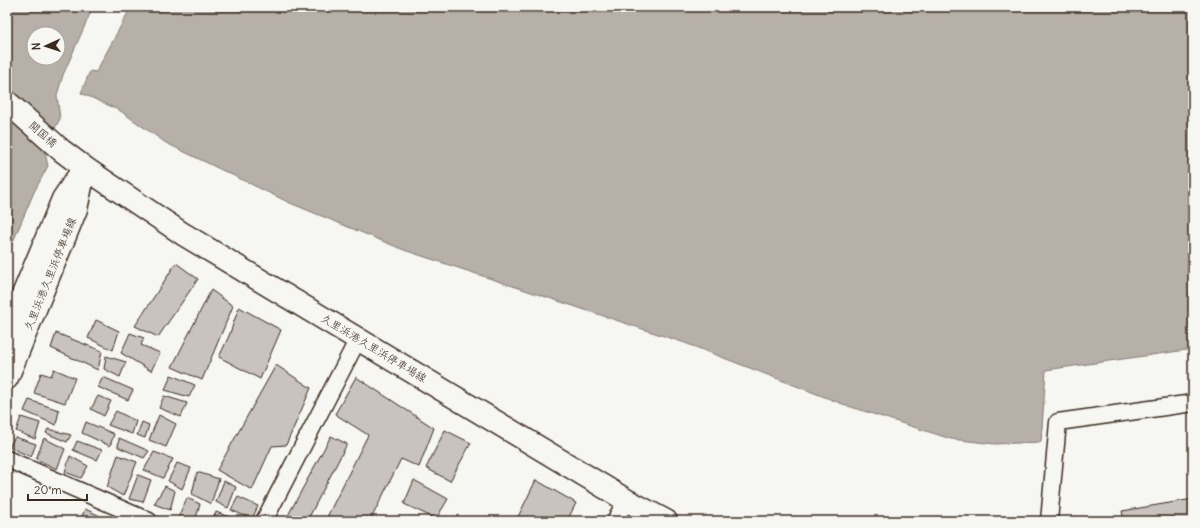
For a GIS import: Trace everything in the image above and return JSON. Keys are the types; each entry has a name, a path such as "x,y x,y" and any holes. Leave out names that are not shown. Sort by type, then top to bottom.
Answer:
{"main road":[{"name":"開国橋","path":"7,102 61,150 85,168"},
{"name":"久里浜港久里浜停車場線","path":"7,333 63,199 85,168"},
{"name":"久里浜港久里浜停車場線","path":"85,168 183,234 626,500 666,521"},
{"name":"久里浜港久里浜停車場線","path":"7,378 76,209 85,168"}],"street":[{"path":"264,521 358,339"},
{"path":"1050,521 1058,422 1193,403"},
{"path":"7,459 149,521"},
{"path":"615,521 626,500"}],"shaded area":[{"path":"7,7 93,7 63,75 57,95 60,119 44,148 48,166 34,192 7,256"},
{"path":"131,7 1193,7 1193,349 1046,370 1041,442 995,444 951,439 848,406 685,343 404,250 290,203 166,143 119,110 81,93 90,71 96,72"}],"building":[{"path":"176,263 198,279 158,337 135,326"},
{"path":"211,290 233,306 202,380 172,367"},
{"path":"239,307 281,330 260,379 219,357 229,336"},
{"path":"96,320 119,331 113,350 88,338"},
{"path":"56,333 102,351 98,370 51,348"},
{"path":"130,333 144,338 141,345 160,353 151,371 121,353"},
{"path":"106,356 126,362 120,377 104,369"},
{"path":"276,365 311,388 286,445 272,446 252,490 217,470"},
{"path":"54,369 75,378 65,403 34,393 41,373 51,376"},
{"path":"171,375 195,385 189,397 165,390"},
{"path":"103,377 133,390 128,400 98,387"},
{"path":"356,377 434,428 419,467 401,459 370,521 325,521 368,435 335,414"},
{"path":"98,396 111,401 104,416 91,409"},
{"path":"164,396 187,403 181,417 159,408"},
{"path":"29,400 59,410 56,425 24,411"},
{"path":"116,411 136,421 132,434 108,425"},
{"path":"159,415 176,424 166,447 149,440"},
{"path":"21,417 40,423 35,439 16,431"},
{"path":"86,422 114,434 110,446 82,433"},
{"path":"142,422 149,425 145,438 137,435"},
{"path":"48,429 71,435 67,442 46,433"},
{"path":"445,430 471,443 450,481 426,468"},
{"path":"331,436 347,444 307,521 285,521"},
{"path":"15,437 36,444 31,457 9,447"},
{"path":"44,438 65,449 57,469 36,459"},
{"path":"119,438 149,451 144,458 118,447"},
{"path":"77,441 102,450 97,460 73,450"},
{"path":"154,452 173,459 163,478 144,470"},
{"path":"118,455 137,462 123,496 107,487"},
{"path":"70,456 88,466 81,478 65,472"},
{"path":"177,463 191,468 182,489 168,481"},
{"path":"197,472 219,479 211,504 192,494"},
{"path":"138,475 151,480 143,502 129,499"},
{"path":"414,480 448,499 436,519 404,504"},
{"path":"536,480 576,503 567,521 516,521"},
{"path":"224,481 236,487 228,508 216,502"},
{"path":"165,486 175,491 170,510 154,504"},
{"path":"238,497 258,506 252,519 231,510"},
{"path":"187,498 200,504 195,521 177,520"},
{"path":"1193,499 1193,521 1124,521 1122,511"},
{"path":"85,509 111,521 80,521"},
{"path":"216,512 241,521 212,521"}]}
